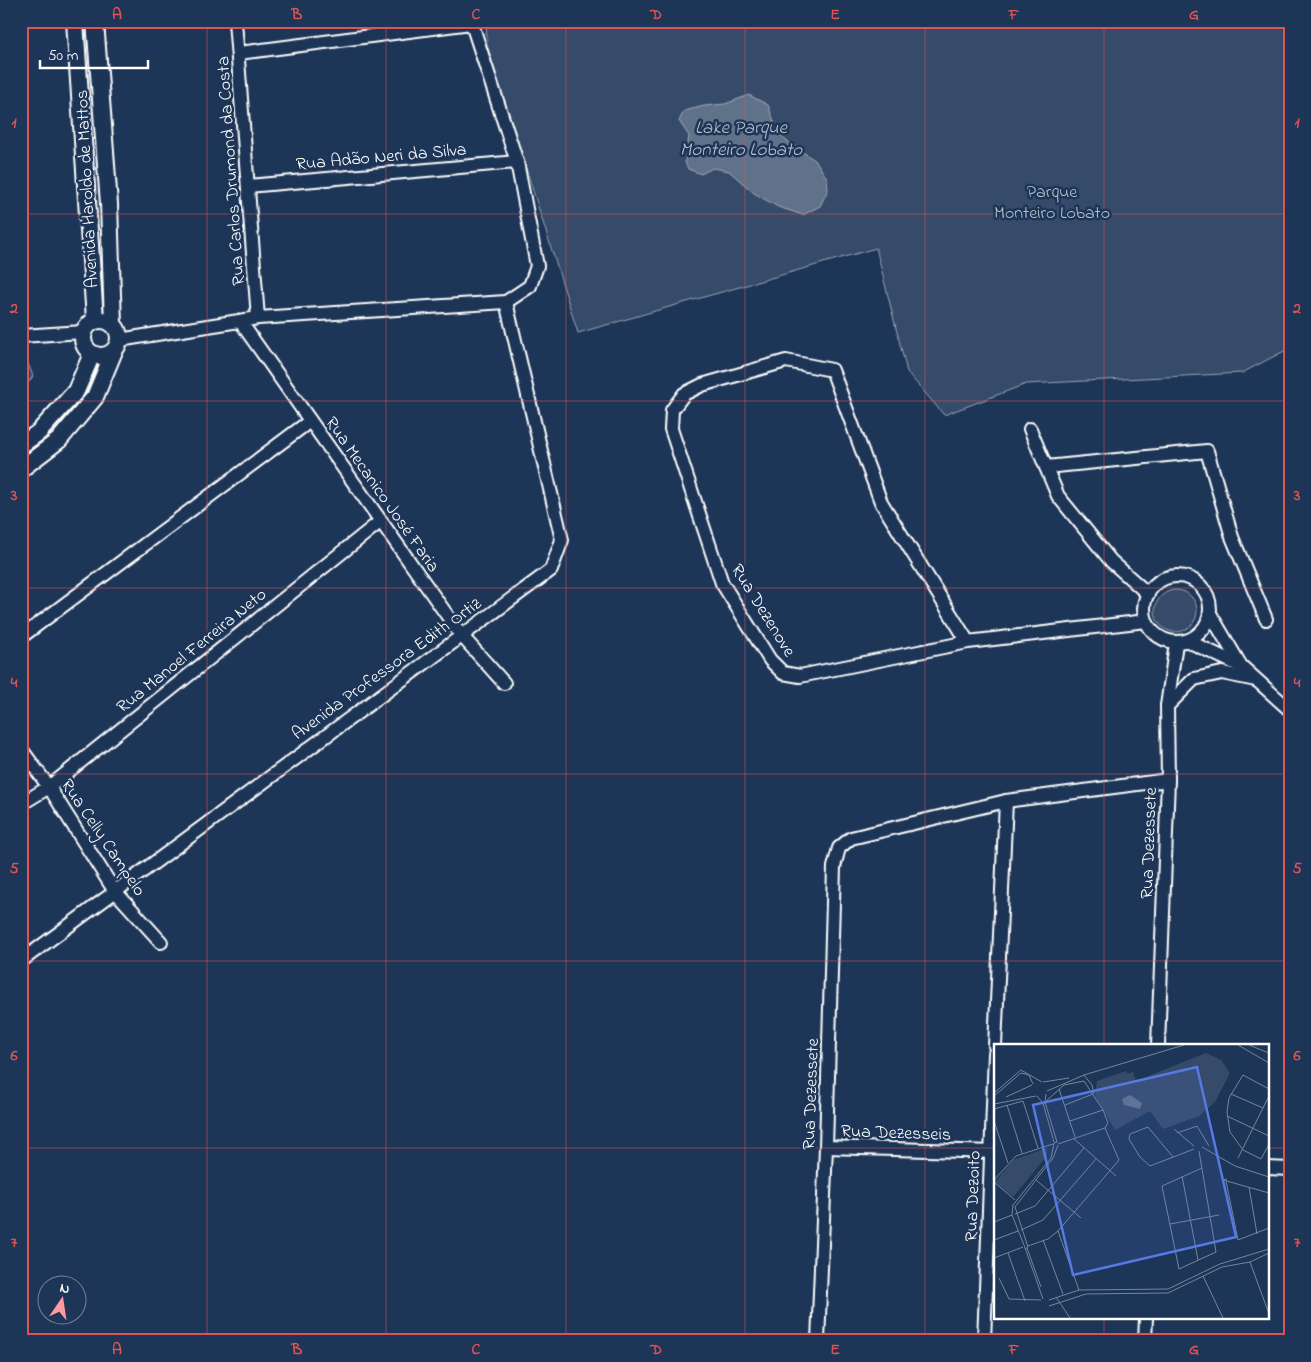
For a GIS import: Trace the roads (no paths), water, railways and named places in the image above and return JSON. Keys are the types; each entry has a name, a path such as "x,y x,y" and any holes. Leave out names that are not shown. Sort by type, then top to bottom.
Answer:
{"street":[{"name":"Avenida Haroldo de Mattos","path":"75,21 89,326"},
{"name":"Avenida Haroldo de Mattos","path":"95,21 109,204 114,324"},
{"name":"Rua Carlos Drumond da Costa","path":"235,21 258,318"},
{"path":"89,326 83,345 92,354 104,356 117,346 258,318 506,302 530,286 537,266 517,162 475,36 473,22 239,54"},
{"name":"Rua Adão Neri da Silva","path":"248,186 517,162"},
{"name":"Avenida Professora Edith Ortiz","path":"21,961 114,890 551,570 562,540 506,302"},
{"path":"21,336 89,326 103,319 114,324 117,328 117,346 95,397 59,440 21,469"},
{"name":"Rua Mecanico José Faria","path":"240,321 461,635 504,683"},
{"path":"21,445 39,432 76,391 92,354"},
{"name":"Rua Dezenove","path":"968,642 881,502 832,370 786,362 702,385 684,394 672,410 671,429 722,583 770,660 783,673 800,676 968,642 1146,621"},
{"path":"21,637 310,421"},
{"path":"1030,429 1058,496 1077,523 1110,562 1148,594"},
{"path":"1046,467 1207,451 1235,545 1266,619"},
{"name":"Rua Manoel Ferreira Neto","path":"21,804 49,787 381,521"},
{"path":"1241,666 1182,642 1158,636 1146,621 1144,602 1156,583 1168,577 1182,576 1194,580 1204,589 1210,601 1211,615 1241,666 1290,710"},
{"path":"1182,642 1198,636 1206,627 1211,615"},
{"name":"Rua Dezessete","path":"1158,1044 1168,780 1167,706 1182,642"},
{"path":"1167,706 1194,679 1222,673 1256,680"},
{"name":"Rua Celly Campelo","path":"21,749 49,787 114,890 161,942"},
{"path":"995,1044 1006,801 1168,780"},
{"name":"Rua Dezessete","path":"818,1341 834,867 839,848 851,838 1006,801"},
{"name":"Rua Dezoito","path":"984,1341 994,1102"},
{"name":"Rua Dezesseis","path":"826,1147 993,1152"},
{"path":"1268,1168 1290,1169"},
{"path":"1145,1341 1146,1320"}],"water":[{"name":"Lake Parque Monteiro Lobato","path":"749,95 768,105 778,132 784,139 816,161 827,178 828,190 820,206 803,215 778,207 754,193 729,171 713,168 701,174 688,169 685,162 689,136 679,121 684,111 704,106 725,104"}],"park label":[{"name":"Parque Monteiro Lobato","path":"1052,201"}]}
